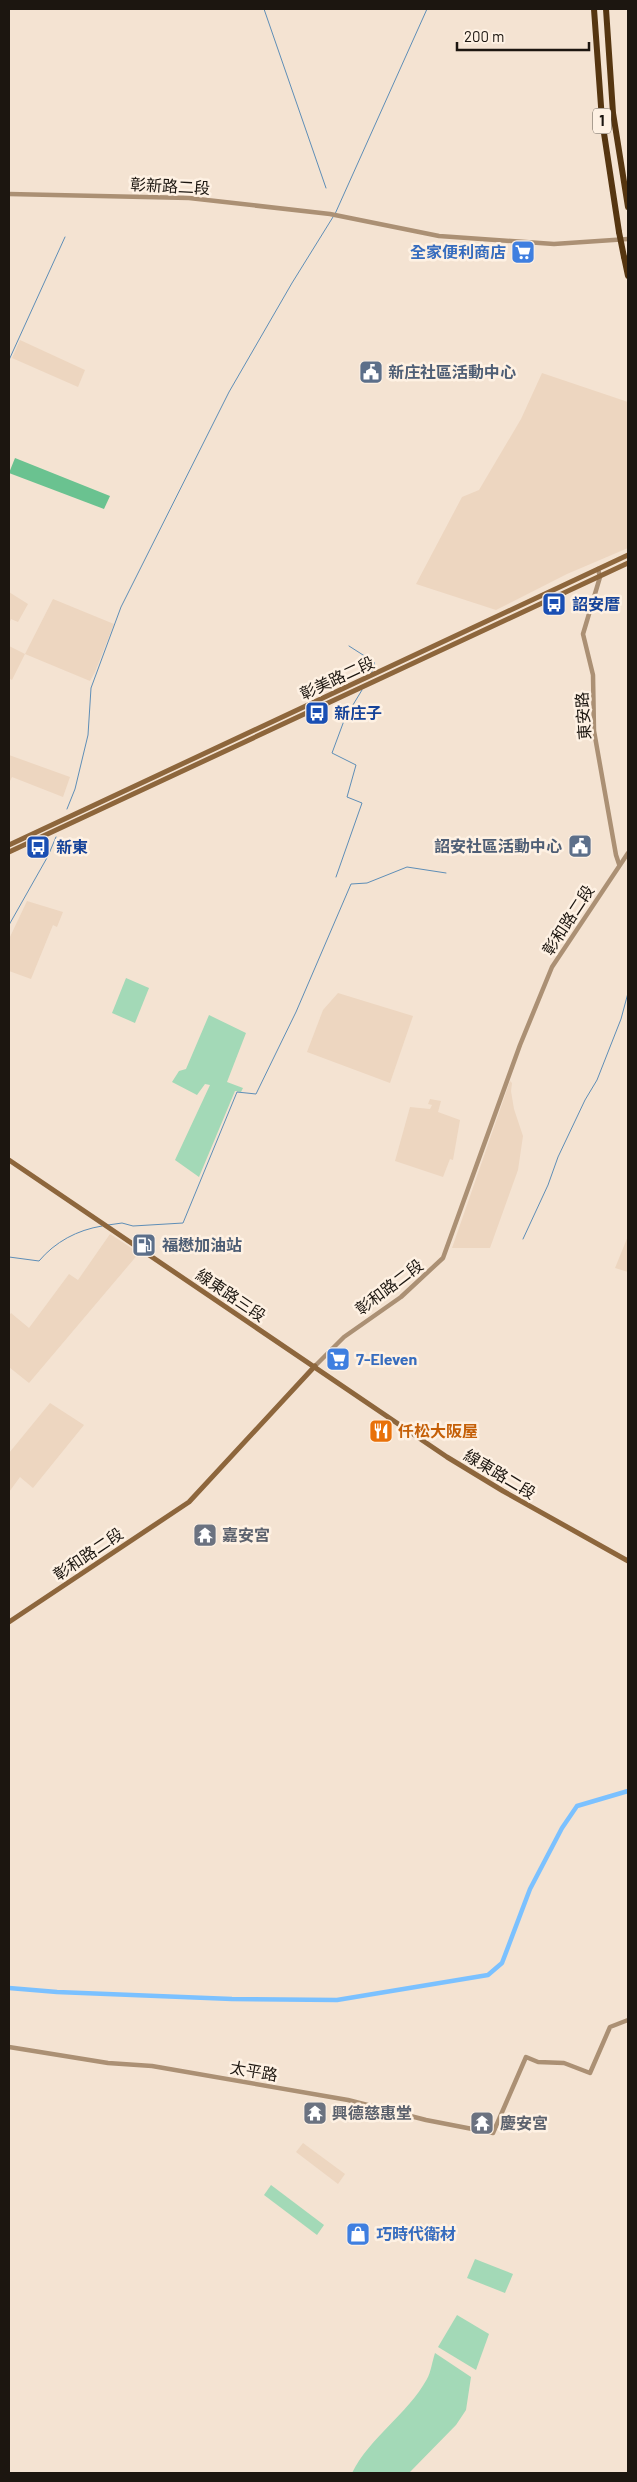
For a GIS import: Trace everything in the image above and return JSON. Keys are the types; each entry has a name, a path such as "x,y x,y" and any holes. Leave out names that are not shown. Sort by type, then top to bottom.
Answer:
{"highway":[{"name":"1","path":"594,9 602,120 619,232 628,276"},
{"name":"1","path":"606,9 613,113 628,207"}],"main road":[{"name":"彰美路二段","path":"9,845 628,555"},
{"name":"彰美路二段","path":"9,852 628,563"},
{"path":"178,766 181,772"},
{"name":"線東路三段","path":"9,1160 315,1366"},
{"name":"線東路二段","path":"315,1366 446,1457 628,1561"},
{"name":"彰和路二段","path":"9,1622 189,1502 315,1366"}],"street":[{"name":"彰新路二段","path":"9,194 189,198 330,214 440,236 554,244 628,240"},
{"path":"598,569 600,577"},
{"name":"東安路","path":"600,577 583,634 593,675 594,731 619,864"},
{"name":"彰和路二段","path":"315,1366 344,1337 401,1297 443,1258 520,1045 552,967 628,853"},
{"name":"太平路","path":"9,2047 108,2063 152,2066 340,2098 426,2120 493,2133 526,2057 538,2062 564,2063 590,2073 610,2027 628,2020"}],"shaded area":[{"path":"20,340 85,370 78,387 12,358"},
{"path":"542,373 628,402 628,548 567,574 496,610 416,584 462,497 479,490 521,419"},
{"path":"9,592 28,604 18,622 11,619 9,624"},
{"path":"53,599 114,624 90,681 25,654"},
{"path":"9,646 25,654 12,680 9,678"},
{"path":"9,755 70,777 63,797 12,777 9,783"},
{"path":"27,901 63,912 57,927 53,925 31,979 9,971 9,939"},
{"path":"338,993 413,1016 390,1083 307,1052 323,1010"},
{"path":"510,1081 512,1083 511,1091 514,1109 523,1136 518,1170 490,1248 452,1248"},
{"path":"430,1099 441,1101 438,1112 460,1120 453,1160 450,1159 443,1177 395,1161 410,1107 430,1109 432,1105 428,1104"},
{"path":"110,1234 139,1253 29,1383 9,1367 9,1316 11,1313 29,1328 69,1274 78,1280"},
{"path":"628,1236 628,1272 615,1268"},
{"path":"50,1403 84,1425 33,1488 20,1477 9,1492 9,1453"},
{"path":"303,2143 345,2174 338,2184 296,2152"}],"green space":[{"path":"15,458 110,496 104,509 9,473"},
{"path":"126,978 149,988 135,1023 112,1013"},
{"path":"209,1015 246,1033 227,1082 243,1088 241,1092 235,1091 199,1177 175,1160 210,1085 205,1084 197,1095 172,1082 179,1071 186,1069"},
{"path":"271,2185 324,2225 317,2235 264,2195"},
{"path":"475,2259 513,2274 505,2293 467,2278"},
{"path":"457,2315 489,2334 476,2370 438,2347"},
{"path":"435,2353 471,2377 466,2410 456,2425 409,2473 352,2473 368,2448 419,2392 428,2376"}],"waterway":[{"path":"264,9 326,188"},
{"path":"335,214 427,9"},
{"path":"67,809 75,789 88,735 91,688 121,607 229,392 292,283 333,217"},
{"path":"9,360 65,237"},
{"path":"349,646 374,662 375,666 371,673"},
{"path":"336,877 362,803 347,797 356,765 332,753 345,718 362,690"},
{"path":"9,925 48,856 56,837"},
{"path":"108,1225 122,1223 133,1226 183,1223 237,1092 256,1094 296,1012 351,884 367,883 407,867 446,873"},
{"path":"523,1239 548,1185 558,1157 585,1100 597,1080 621,1019 628,993"},
{"path":"9,1257 39,1261 52,1248 67,1238 84,1230 102,1226"},
{"path":"9,1988 57,1992 232,1999 337,2000 488,1975 502,1963 530,1889 562,1828 577,1806 628,1791"}],"place":[{"name":"全家便利商店","path":"523,252"},
{"name":"新庄社區活動中心","path":"371,372"},
{"name":"詔安厝","path":"554,604"},
{"name":"新庄子","path":"317,713"},
{"name":"詔安社區活動中心","path":"580,846"},
{"name":"新東","path":"38,847"},
{"name":"福懋加油站","path":"144,1245"},
{"name":"7-Eleven","path":"338,1359"},
{"name":"仟松大阪屋","path":"381,1431"},
{"name":"嘉安宮","path":"205,1535"},
{"name":"興德慈惠堂","path":"315,2113"},
{"name":"慶安宮","path":"482,2123"},
{"name":"巧時代衛材","path":"358,2234"}]}
